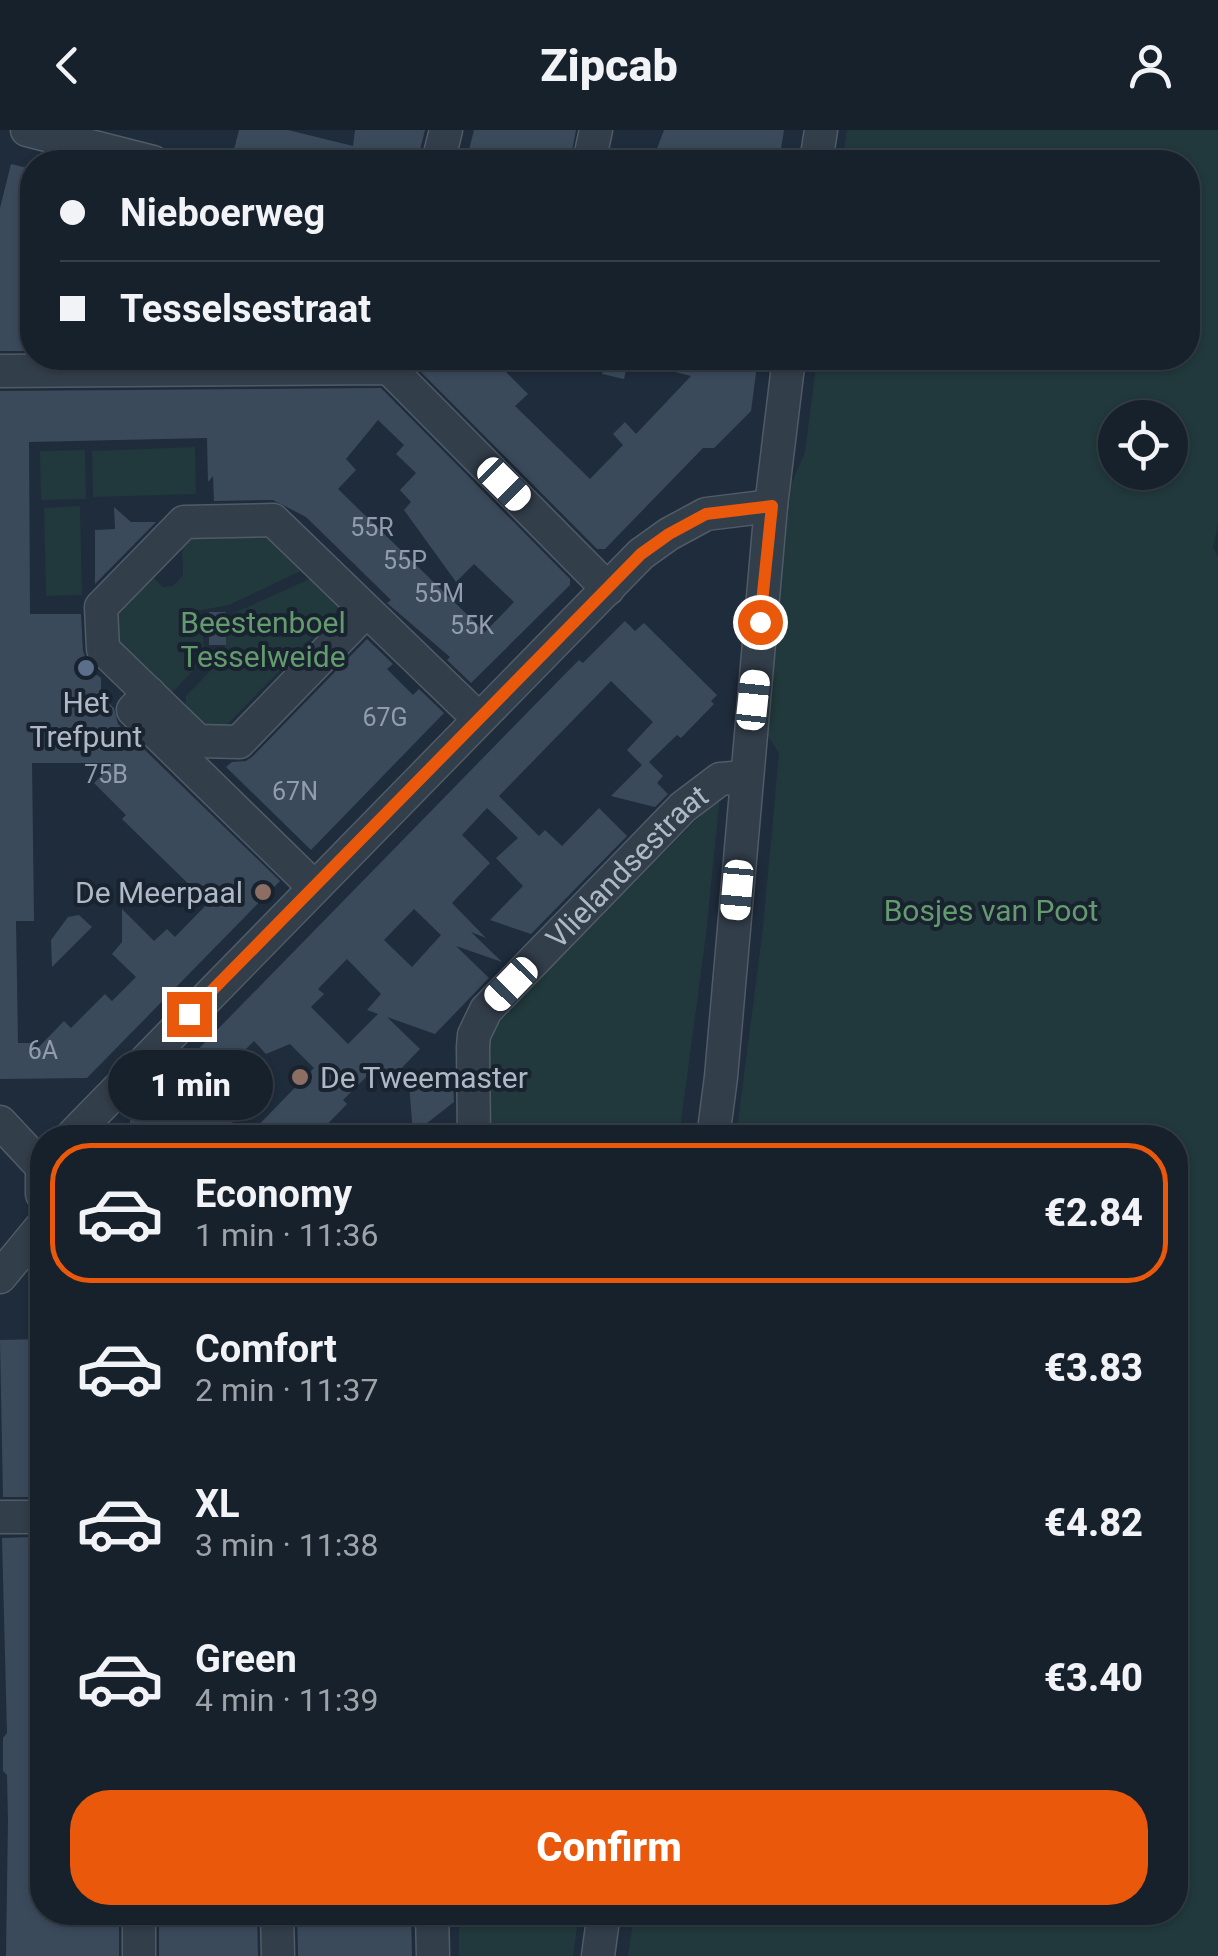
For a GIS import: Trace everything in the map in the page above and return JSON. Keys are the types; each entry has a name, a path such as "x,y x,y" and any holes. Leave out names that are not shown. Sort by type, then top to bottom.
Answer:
{"street":[{"path":"27,130 106,150"},
{"path":"0,371 49,370"},
{"path":"397,370 608,589"},
{"path":"715,1125 788,370"},
{"path":"82,1125 641,554 706,514 772,506"},
{"path":"365,612 239,742 198,741 104,648 101,607 184,522 273,520 479,720"},
{"path":"149,693 133,710 314,887"},
{"name":"Vlielandsestraat","path":"474,1125 473,1046 486,1010 683,807 720,779 746,777"},
{"path":"0,1122 30,1154"},
{"path":"0,1277 30,1241"},
{"path":"0,1518 30,1517"},
{"path":"139,1925 140,1956"},
{"path":"277,1925 278,1956"},
{"path":"432,1925 433,1956"},
{"path":"598,1956 602,1925"}],"green space":[{"name":"Bosjes van Poot","path":"847,130 1218,130 1218,523 1213,547 1218,557 1218,1956 628,1956 632,1925 1188,1925 1188,1125 738,1125 763,928 779,753 766,733 791,485 805,452 815,370 1200,370 1200,150 844,150"},
{"path":"195,447 196,494 93,497 92,451"},
{"path":"85,450 86,499 41,500 40,451"},
{"path":"80,506 82,595 46,596 44,508"},
{"path":"268,527 309,567 229,605 195,611 195,626 203,627 204,659 166,699 109,633 108,614 149,574 163,587 173,586 183,575 182,542 195,529"},
{"name":"Beestenboel Tesselweide","path":"314,577 343,605 223,729 197,727 186,715 186,696 224,657 226,626 232,625 232,614"},
{"path":"720,796 681,1125 489,1125 493,1024"},
{"path":"459,1925 577,1925 573,1956 459,1956"}],"building":[{"path":"239,130 288,130 353,146 355,130 425,130 420,150 234,150"},
{"path":"474,130 576,130 572,150 469,150"},
{"path":"664,130 784,130 781,150 656,150"},
{"path":"11,164 20,166 20,351 0,351 0,208"},
{"path":"419,370 504,370 528,394 515,406 590,479 623,445 613,434 625,422 636,434 691,376 667,370 756,370 751,411 714,448 703,448 605,549 597,549"},
{"path":"603,370 626,370 624,379 602,374"},
{"path":"381,388 570,579 570,585 471,683 447,660 450,657 387,603 391,600 306,517 273,500 214,501 213,476 208,482 207,438 29,442 30,614 81,614 83,651 90,670 101,678 101,695 114,708 118,724 280,881 87,1078 0,1079 0,391","holes":["378,420 404,445 396,454 416,473 400,490 411,502 404,510 456,582 474,564 514,602 485,632 338,489 356,470 346,459","32,763 114,763 94,783 126,815 122,819 208,903 175,937 167,929 154,941 122,909 122,942 112,954 136,977 112,1001 105,994 71,1028 64,1021 34,1052 34,1043 18,1043 16,921 34,921"]},
{"path":"114,507 131,522 156,522 95,584 95,530 115,529"},
{"path":"209,612 226,612 226,645 209,645"},
{"path":"625,621 635,631 644,623 717,695 711,701 714,704 681,738 677,735 649,762 663,776 657,783 668,794 655,807 611,796 642,765 627,750 653,722 611,681 499,796 539,836 545,830 562,846 599,808 627,836 531,934 490,920 523,886 496,858 518,838 487,808 462,835 490,863 452,903 486,938 471,932 502,962 456,946 489,978 435,1034 387,1017 420,1049 394,1076 385,1076 376,1067 343,1100 347,1104 327,1125 259,1125 314,1068 290,1044 266,1054 254,1041 223,1072 233,1084 222,1112 235,1125 130,1125 130,1119 579,660 583,663","holes":["414,909 441,935 412,967 384,940","347,959 381,994 367,1010 378,1014 348,1044 311,1007 324,994 318,989"]},
{"path":"367,639 393,664 387,669 413,695 419,689 444,713 311,850 226,767 253,756"},
{"path":"79,915 92,927 52,967 51,940 68,917"},
{"path":"409,1083 453,1083 454,1102 425,1125 412,1125"},
{"path":"30,1339 30,1497 3,1497 0,1340"},
{"path":"30,1537 30,1925 119,1925 119,1956 6,1956 8,1820 7,1775 3,1771 3,1738 7,1733 2,1538"},
{"path":"159,1925 257,1925 258,1956 159,1956"},
{"path":"297,1925 411,1925 412,1956 298,1956"}],"place":[{"name":"Het Trefpunt","path":"86,668"},
{"name":"De Meerpaal","path":"263,892"},
{"name":"De Tweemaster","path":"300,1077"}],"route":[{"path":"189,1014 641,554 669,534 706,514 772,506 760,622"}]}
